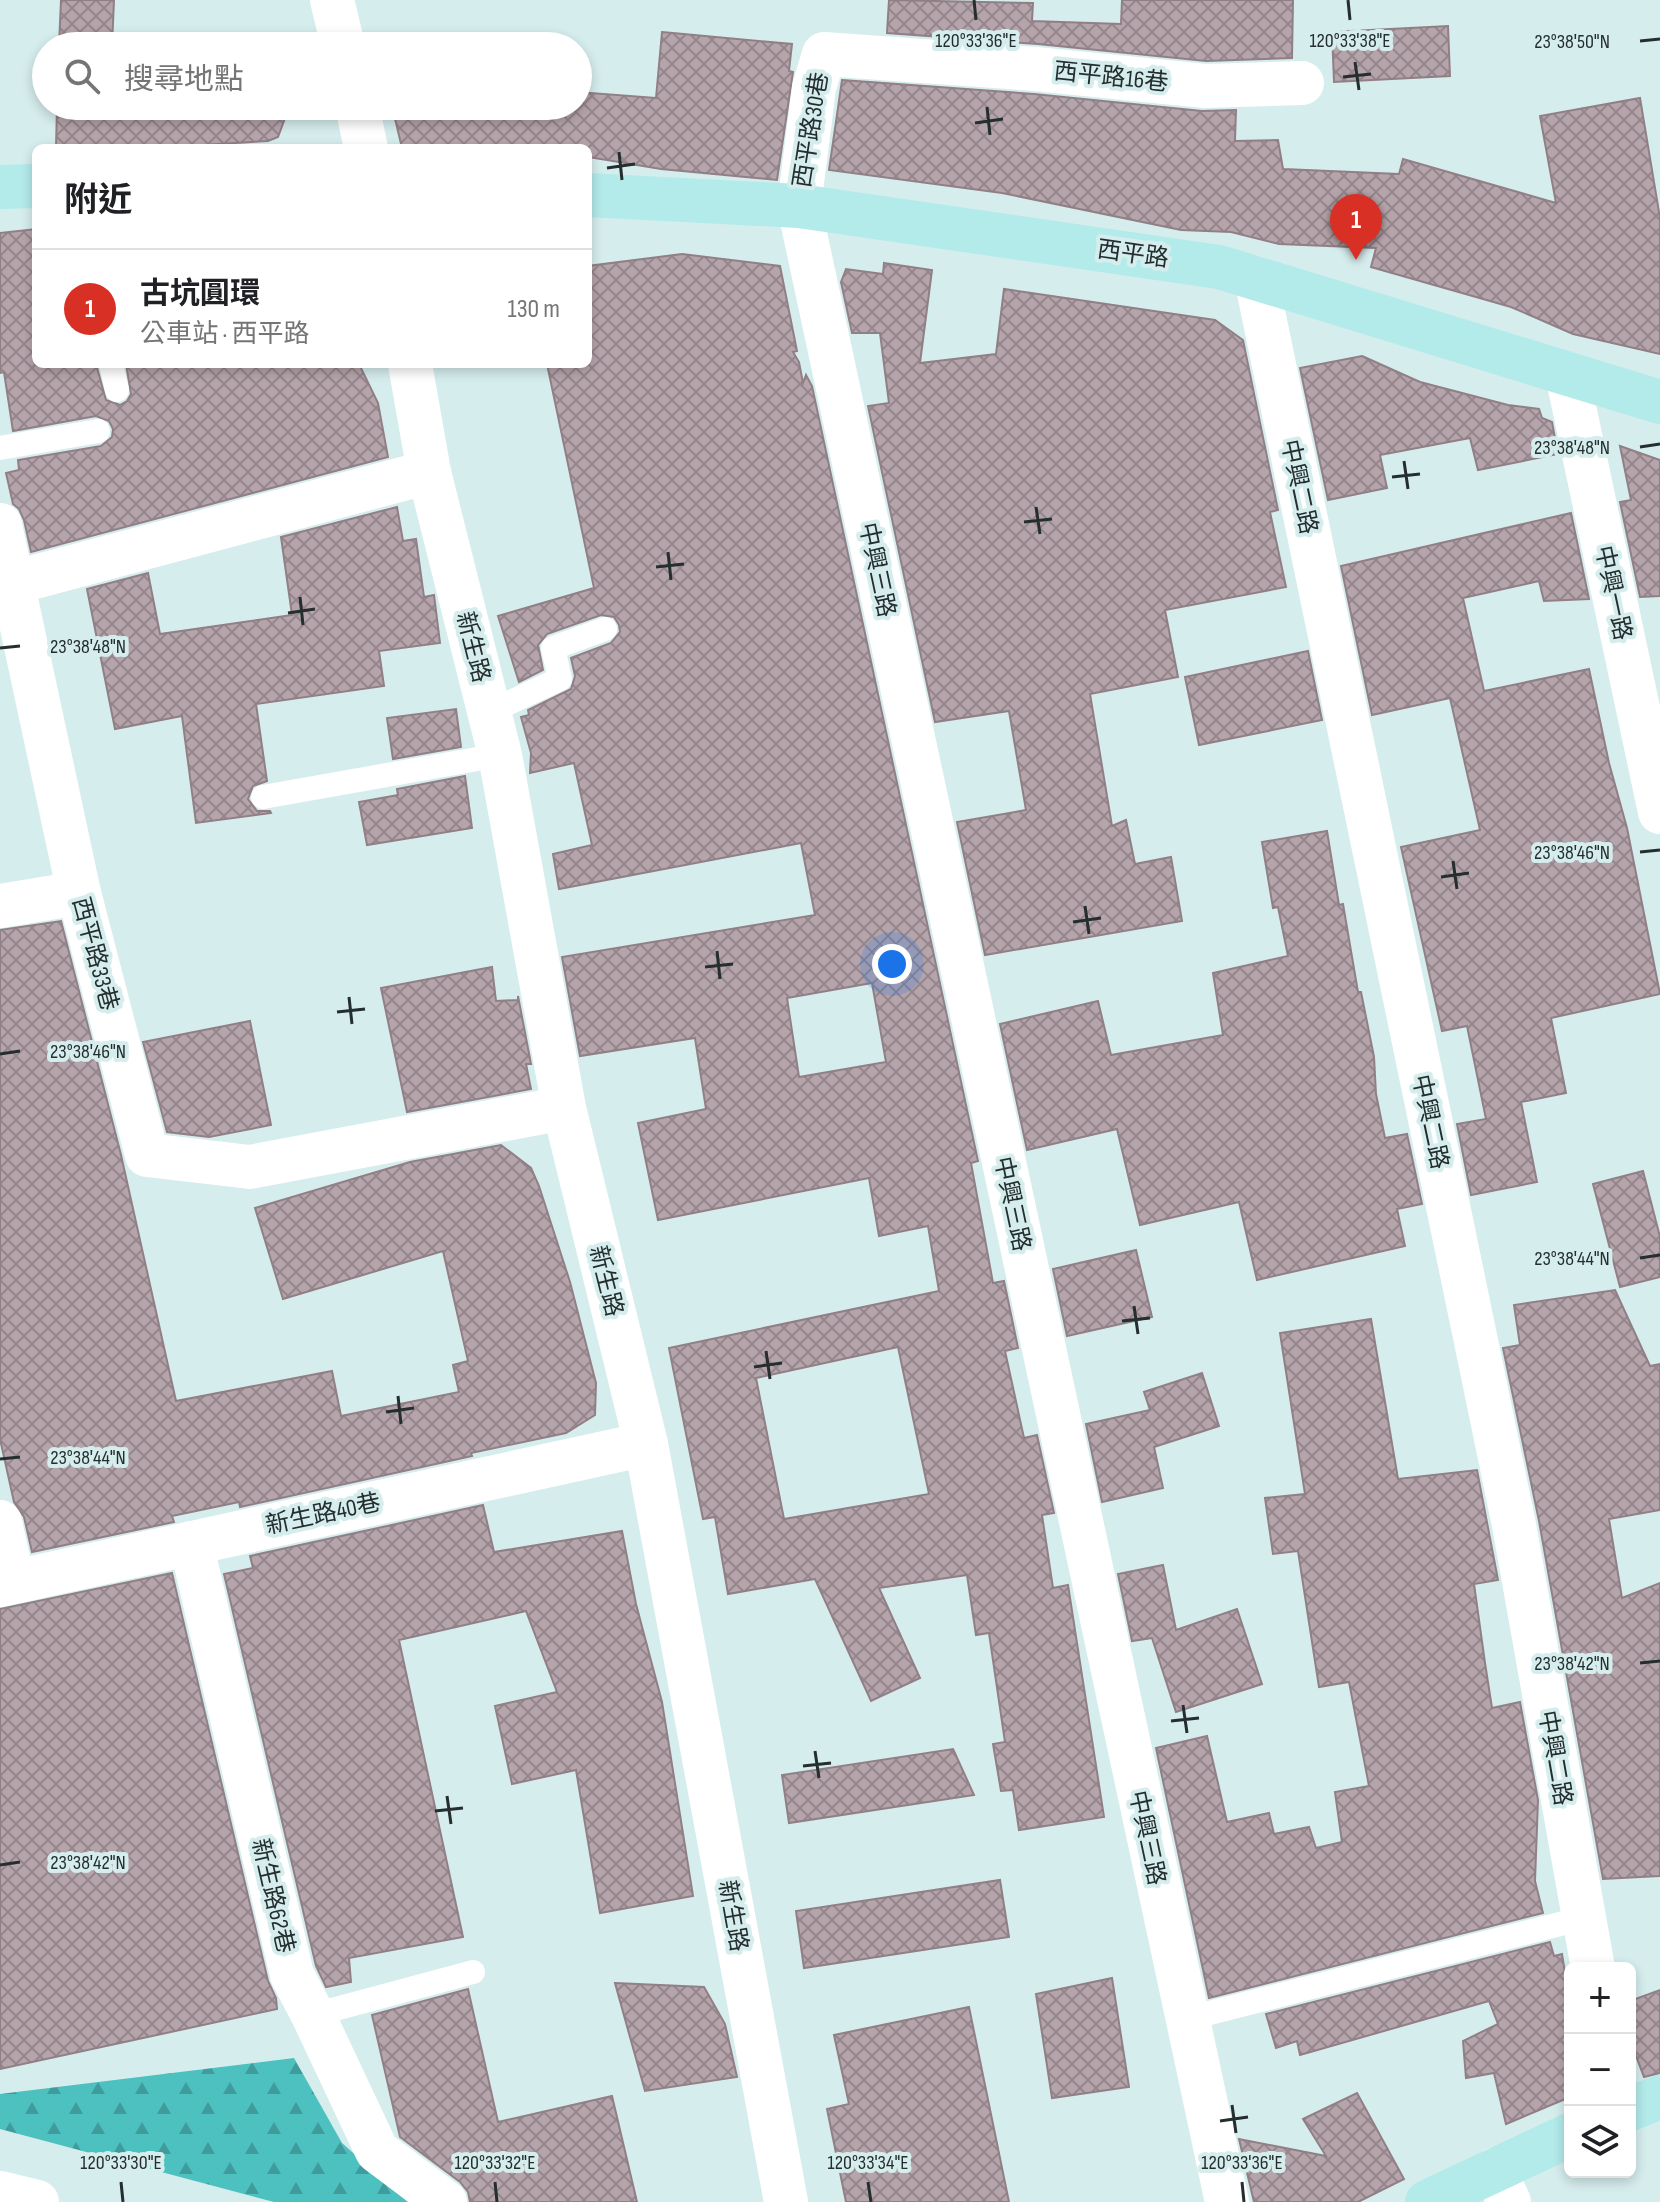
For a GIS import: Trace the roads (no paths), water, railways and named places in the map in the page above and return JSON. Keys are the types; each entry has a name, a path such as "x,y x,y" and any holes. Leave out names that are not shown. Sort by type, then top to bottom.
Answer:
{"main road":[{"path":"0,187 32,186"},
{"name":"西平路","path":"592,195 799,206 1219,267 1660,402"},
{"path":"1636,2107 1660,2097"},
{"path":"1427,2202 1501,2186 1564,2139"}],"street":[{"path":"332,0 340,32"},
{"name":"西平路16巷","path":"824,54 1036,69 1205,86 1302,83"},
{"name":"西平路30巷","path":"799,206 814,88 824,54"},
{"path":"360,120 365,144"},
{"name":"中興三路","path":"799,206 1227,2202"},
{"name":"中興二路","path":"1256,278 1514,1525 1592,1962"},
{"name":"新生路","path":"411,368 429,472 500,755 564,1108 646,1444 786,2202"},
{"name":"中興一路","path":"1567,374 1660,812"},
{"path":"12,583 429,472"},
{"name":"西平路33巷","path":"0,525 79,893 147,1155 250,1167 564,1108"},
{"path":"0,906 79,893"},
{"name":"新生路40巷","path":"6,1584 646,1444"},
{"path":"0,1522 6,1584"},
{"name":"新生路62巷","path":"191,1543 292,1975 377,2151 445,2202"},
{"path":"0,2193 37,2202"}],"lane":[{"path":"112,368 117,390"},
{"path":"0,448 98,431"},
{"path":"489,712 560,679 553,648 605,629"},
{"path":"263,797 500,755"},
{"path":"1186,2019 1584,1918"},
{"path":"313,2015 473,1972"}],"place":[{"name":"古坑圓環","path":"1356,260"}]}
